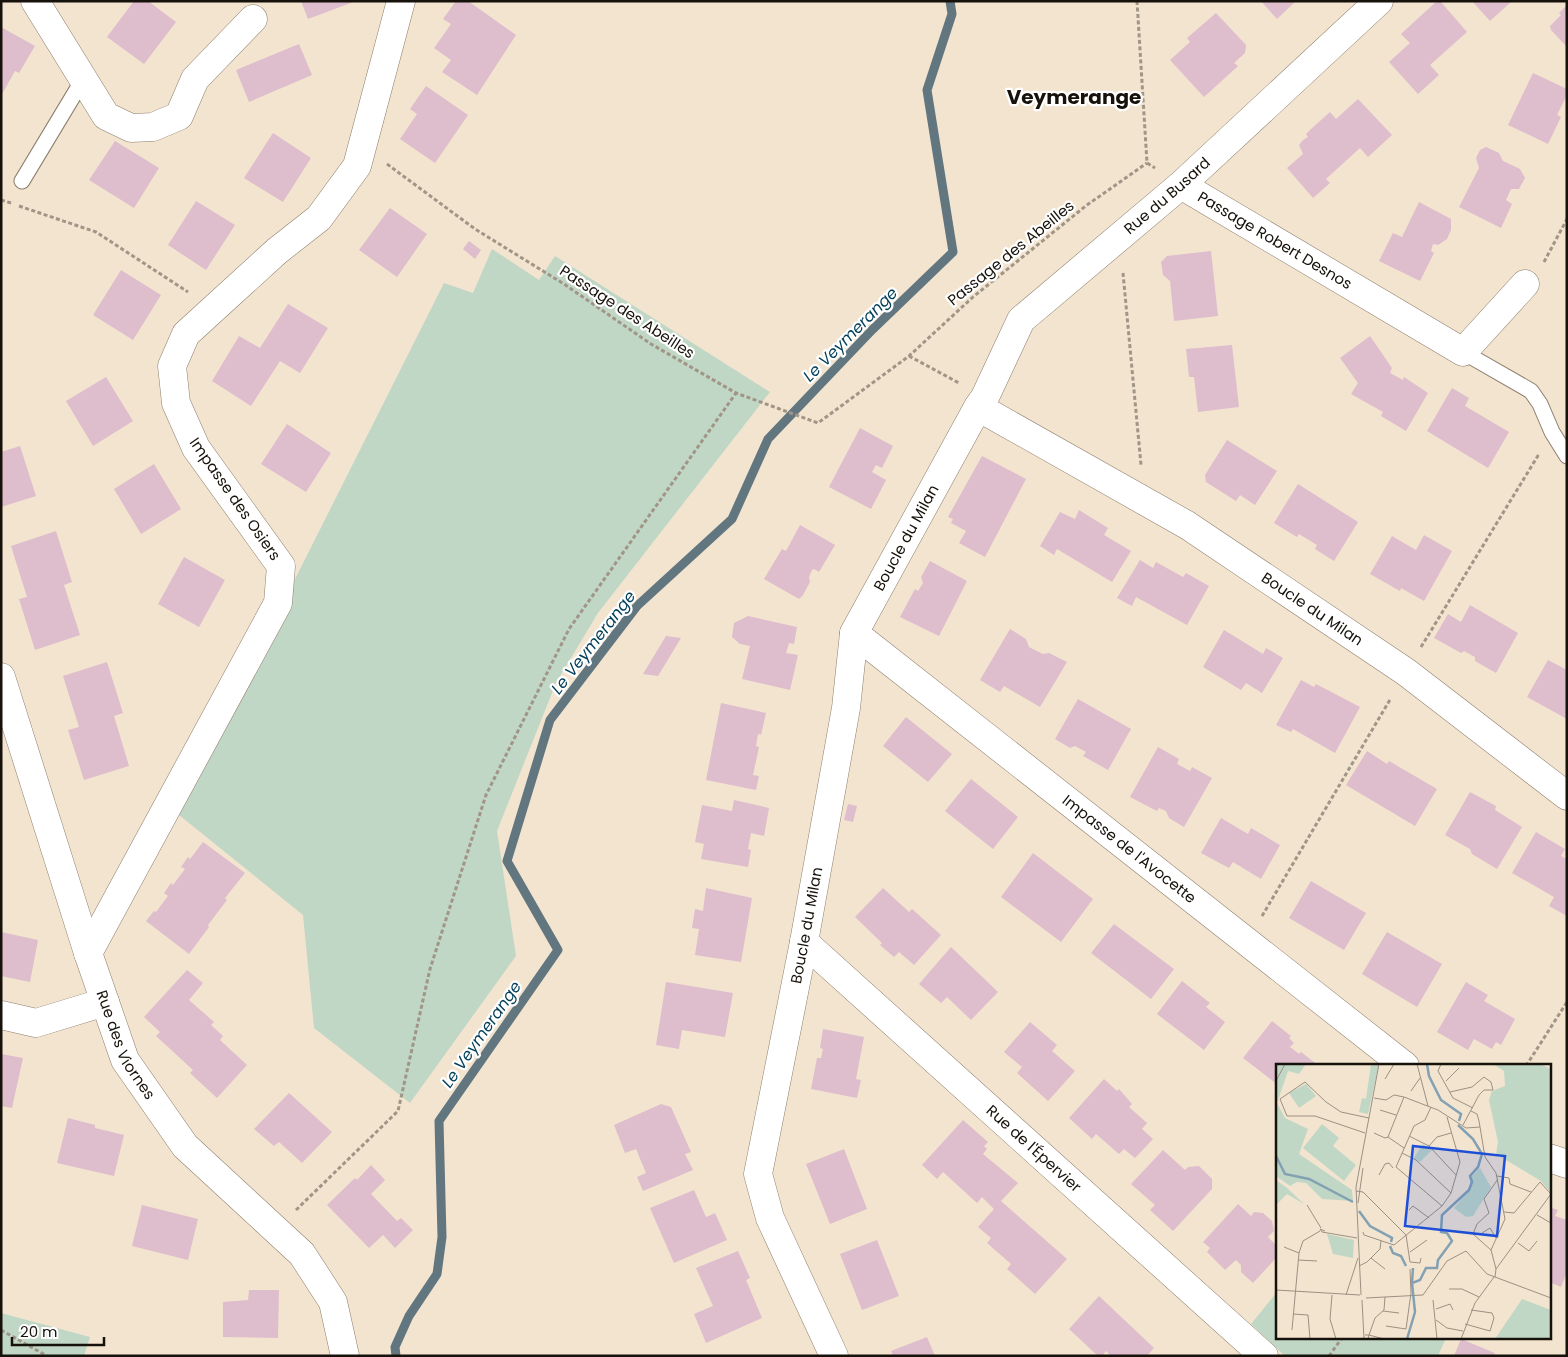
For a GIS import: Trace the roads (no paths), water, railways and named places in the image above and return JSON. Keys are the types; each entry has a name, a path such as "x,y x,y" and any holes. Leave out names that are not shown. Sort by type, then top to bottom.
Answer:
{"street":[{"path":"35,1 106,116 131,128 153,127 179,116 195,79 253,19"},
{"name":"Impasse des Osiers","path":"88,953 278,603 281,566 196,448 176,403 172,366 186,334 277,250 319,218 360,156 401,1"},
{"name":"Rue du Busard","path":"981,402 1022,320 1181,185 1379,1"},
{"name":"Passage Robert Desnos","path":"1181,185 1463,352"},
{"path":"1463,352 1525,284"},
{"name":"Boucle du Milan","path":"834,1356 770,1218 758,1174 804,942 846,708 854,633 981,402 1186,524 1406,672 1567,796"},
{"name":"Impasse de l'Avocette","path":"854,633 1403,1064"},
{"name":"Rue des Viornes","path":"1,677 88,953 125,1060 185,1146 302,1254 333,1302 345,1356"},
{"name":"Rue de l'Épervier","path":"804,942 1264,1356"},
{"path":"1,1015 36,1023 105,1002"},
{"path":"1550,1158 1567,1164"}],"lane":[{"path":"22,181 84,78"},
{"path":"1463,352 1531,391 1540,404 1552,432 1567,456"}],"waterway":[{"name":"Le Veymerange","path":"396,1356 395,1347 409,1316 437,1274 442,1237 439,1121 558,950 507,861 550,720 637,606 732,519 768,439 872,330 953,252 927,90 952,14 950,1"}],"district":[{"name":"Veymerange","path":"1074,97"}]}
